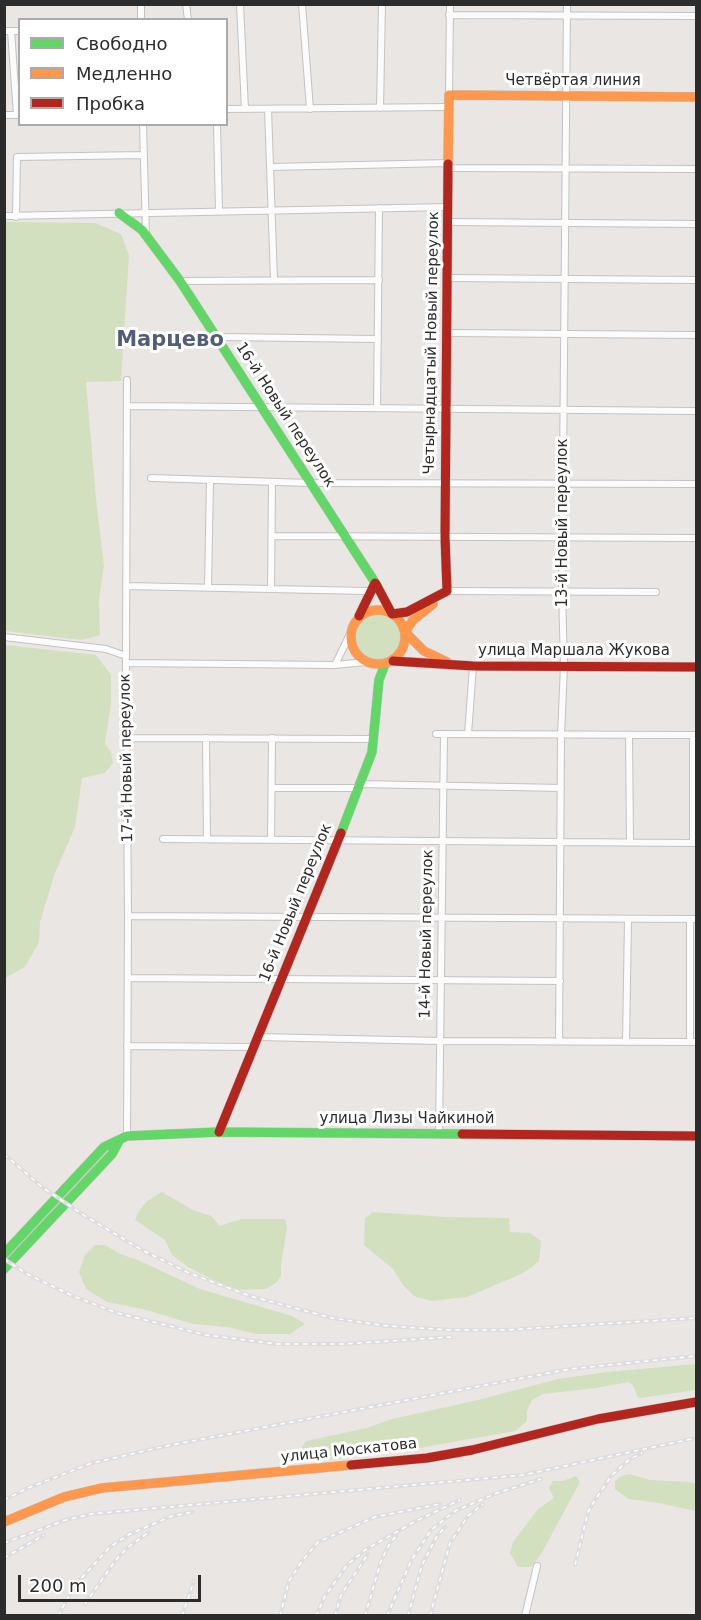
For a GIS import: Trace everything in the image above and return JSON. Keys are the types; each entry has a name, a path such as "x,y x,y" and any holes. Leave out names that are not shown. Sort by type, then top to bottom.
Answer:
{"main road":[{"name":"Четвёртая линия","path":"449,95 696,97"},
{"name":"Четырнадцатый Новый переулок","path":"447,591 445,483 449,95"},
{"name":"16-й Новый переулок","path":"119,213 133,222 146,235 180,281 263,407 375,583 392,614"},
{"path":"375,583 351,632 353,648 367,662 379,680"},
{"path":"392,614 407,612 447,591"},
{"path":"367,662 389,662 403,649 405,632 413,620 447,591"},
{"path":"358,619 365,613 383,610 399,619 405,632"},
{"name":"улица Маршала Жукова","path":"405,632 424,651 452,665"},
{"name":"16-й Новый переулок","path":"219,1132 339,840 372,752 379,680 389,662"},
{"name":"улица Маршала Жукова","path":"389,662 473,666 696,667"},
{"name":"улица Лизы Чайкиной","path":"4,1254 104,1147 123,1138 149,1133 696,1136"},
{"path":"4,1269 112,1154 123,1138"},
{"name":"улица Москатова","path":"4,1522 64,1497 102,1488 428,1458 515,1440 587,1421 696,1402"}],"street":[{"path":"240,4 245,109"},
{"path":"302,4 310,109"},
{"path":"380,108 382,4"},
{"path":"449,95 450,4"},
{"name":"13-й Новый переулок","path":"559,1041 561,735 564,666 562,591 567,4"},
{"path":"449,15 696,16"},
{"path":"4,115 18,115 8,31"},
{"path":"228,109 449,107"},
{"path":"268,109 274,280"},
{"path":"143,126 146,235"},
{"path":"216,126 219,211"},
{"path":"16,217 17,157 143,155"},
{"path":"270,167 448,165 696,169"},
{"path":"4,216 448,207"},
{"path":"377,408 379,208"},
{"path":"448,222 696,224"},
{"path":"447,278 696,280"},
{"path":"180,281 379,280"},
{"path":"446,333 696,335"},
{"path":"145,336 378,339"},
{"name":"17-й Новый переулок","path":"123,1138 128,978 126,586 128,380"},
{"path":"128,406 696,411"},
{"path":"151,478 310,483 696,484"},
{"path":"208,588 210,480"},
{"path":"271,589 272,482"},
{"path":"272,536 696,538"},
{"path":"126,586 368,591 369,595"},
{"path":"447,591 656,592"},
{"path":"335,665 351,632"},
{"path":"4,637 106,649 126,660 335,665 367,662"},
{"path":"468,734 473,666"},
{"path":"163,839 695,843 695,735 436,734"},
{"name":"14-й Новый переулок","path":"439,1134 444,734"},
{"path":"629,735 630,842"},
{"path":"126,738 373,739"},
{"path":"206,738 207,839"},
{"path":"271,840 272,738"},
{"path":"272,788 444,786 561,788"},
{"path":"128,916 693,919 693,1042 441,1041 258,1036"},
{"path":"626,1042 628,920"},
{"path":"128,978 560,981"},
{"path":"127,1046 254,1047"},
{"path":"525,1616 537,1566"}],"green space":[{"path":"5,222 95,223 121,234 129,255 121,381 86,382 104,566 99,598 100,635 82,640 5,631"},
{"path":"378,614 387,615 395,620 400,628 400,646 395,654 387,659 378,660 369,659 361,654 356,646 355,637 356,628 361,620 369,615"},
{"path":"5,645 96,655 111,675 111,703 105,744 111,752 113,763 105,773 82,778 75,827 55,873 40,922 39,942 25,967 5,978"},
{"path":"105,1150 108,1153 5,1264 4,1259"},
{"path":"162,1192 193,1210 211,1216 220,1226 241,1219 285,1219 287,1227 281,1276 276,1283 266,1289 233,1290 188,1267 172,1255 165,1240 135,1220 147,1201"},
{"path":"373,1212 509,1218 510,1232 530,1233 541,1241 539,1261 519,1275 467,1297 431,1301 414,1296 403,1285 393,1269 364,1245 365,1218"},
{"path":"95,1245 105,1245 120,1254 200,1289 292,1316 305,1324 290,1334 256,1334 227,1327 193,1324 143,1309 107,1302 86,1289 79,1272 85,1255"},
{"path":"696,1364 696,1390 640,1398 629,1382 543,1394 532,1400 527,1411 527,1421 515,1431 408,1450 316,1462 308,1461 303,1455 302,1447 306,1441 367,1428 392,1419 558,1379"},
{"path":"629,1474 650,1480 696,1484 696,1511 628,1499 615,1489 615,1481"},
{"path":"576,1476 580,1482 541,1554 531,1567 518,1567 510,1553 513,1542 538,1509 554,1498 549,1488 553,1481 563,1481"}],"railway":[{"path":"4,1154 42,1187 142,1250 189,1273 250,1296 332,1318 388,1326 451,1330 505,1330 696,1318"},
{"path":"4,1259 29,1275 73,1296 117,1313 206,1335 277,1344 344,1344 451,1337"},
{"path":"4,1500 92,1463 166,1446 570,1369 696,1356"},
{"path":"4,1543 66,1520 91,1514 523,1475 696,1438"},
{"path":"575,1565 588,1512 595,1500 612,1475 630,1459 642,1453"},
{"path":"387,1616 411,1561 431,1530 455,1511 497,1493 541,1479"},
{"path":"316,1616 325,1596 347,1565 365,1550 414,1522 460,1500"},
{"path":"280,1616 289,1581 318,1542 375,1517 440,1504"},
{"path":"430,1616 450,1543 468,1516 483,1504"},
{"path":"58,1616 75,1585 110,1547 130,1534 172,1516 193,1512"},
{"path":"408,1616 422,1565 437,1536 445,1527"},
{"path":"85,1604 115,1561 127,1548 149,1532"},
{"path":"4,1558 44,1535"},
{"path":"365,1616 381,1561 397,1535"},
{"path":"335,1616 341,1595 368,1554"},
{"path":"182,1616 194,1581"}],"traffic: fast":[{"path":"119,213 142,230 180,281 376,584"},
{"path":"341,833 372,752 379,680 385,664"},
{"path":"4,1254 104,1147 127,1136 219,1132 462,1134"},
{"path":"4,1269 112,1154 119,1141"}],"traffic: slow":[{"path":"448,164 449,95 696,97"},
{"path":"433,604 413,620 405,632 424,651 447,662"},
{"path":"373,610 383,610 393,614 401,622 405,637 401,652 393,660 383,664 373,664 363,660 355,652 351,642 351,632 355,622 363,614 373,610"},
{"path":"4,1522 64,1497 102,1488 351,1465"}],"traffic: jam":[{"path":"447,591 445,537 448,164"},
{"path":"359,616 375,583"},
{"path":"376,584 392,614 407,612 447,591"},
{"path":"393,661 473,666 696,667"},
{"path":"219,1132 341,833"},
{"path":"462,1134 696,1136"},
{"path":"351,1465 427,1458 472,1450 598,1419 696,1402"}],"district":[{"name":"Марцево","path":"170,341"}]}
